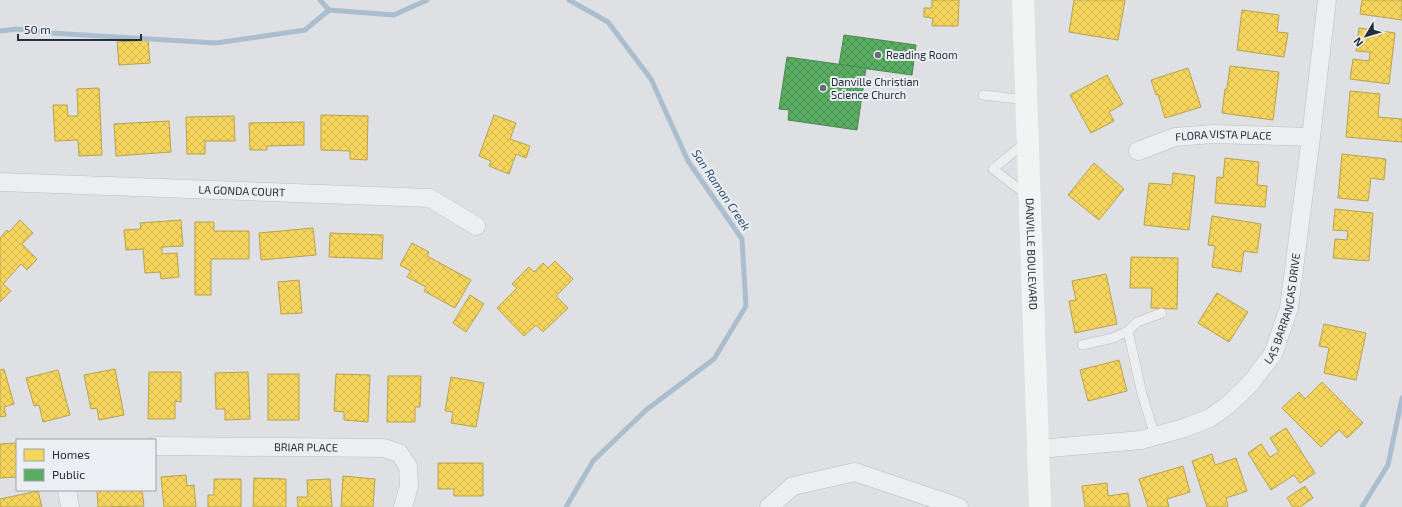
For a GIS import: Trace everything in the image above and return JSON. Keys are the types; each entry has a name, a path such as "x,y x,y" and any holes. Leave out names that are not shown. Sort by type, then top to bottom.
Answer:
{"main road":[{"name":"DANVILLE BOULEVARD","path":"1023,0 1040,507"}],"street":[{"name":"LAS BARRANCAS DRIVE","path":"1039,449 1141,440 1184,428 1210,418 1228,405 1250,384 1273,354 1289,308 1327,0"},
{"name":"FLORA VISTA PLACE","path":"1138,150 1175,137 1213,134 1311,137"},
{"name":"LA GONDA COURT","path":"0,182 430,198 476,226"},
{"name":"BRIAR PLACE","path":"156,446 384,448 399,453 408,466 409,486 403,507"},
{"path":"769,507 793,486 855,472 959,507"},
{"path":"67,491 70,507"}],"lane":[{"path":"983,95 1026,100"},
{"path":"1028,141 993,169 1030,197"},
{"path":"1082,345 1113,338 1128,331 1137,322 1162,313"},
{"path":"1128,331 1142,394 1155,436"}],"building: Homes":[{"path":"932,0 959,0 958,26 932,26 933,18 924,17 924,8 932,8"},
{"path":"1074,0 1125,0 1118,40 1069,32"},
{"path":"1362,0 1402,0 1402,20 1360,14"},
{"path":"1242,10 1279,15 1277,32 1288,33 1284,57 1237,50"},
{"path":"1359,28 1395,33 1389,84 1350,79 1353,59 1369,61 1370,52 1356,51"},
{"path":"148,40 150,63 119,65 117,42"},
{"path":"1230,66 1279,72 1273,120 1222,113"},
{"path":"1188,68 1201,107 1165,118 1158,94 1156,95 1151,80"},
{"path":"1107,75 1123,104 1109,112 1114,121 1091,133 1070,95"},
{"path":"99,88 102,155 79,156 78,140 55,141 53,105 67,105 68,116 78,116 77,89"},
{"path":"1350,91 1380,94 1378,117 1402,119 1402,142 1346,137"},
{"path":"321,115 368,116 367,160 350,159 350,151 321,150"},
{"path":"494,115 516,123 510,139 530,146 526,158 516,154 509,174 489,166 491,161 479,156"},
{"path":"234,116 235,141 205,141 205,154 187,154 186,117"},
{"path":"169,121 171,152 116,156 114,124"},
{"path":"304,122 304,145 267,146 267,150 250,150 249,123"},
{"path":"1342,154 1386,159 1384,180 1371,178 1368,201 1338,198"},
{"path":"1225,158 1259,162 1257,185 1267,186 1265,207 1215,203 1217,177 1223,178"},
{"path":"1094,163 1124,189 1099,220 1068,195"},
{"path":"1173,173 1195,176 1189,230 1144,225 1149,183 1172,185"},
{"path":"1335,209 1373,213 1369,261 1333,258 1335,239 1347,240 1348,231 1333,230"},
{"path":"1212,216 1261,224 1257,253 1244,251 1241,272 1212,267 1215,246 1208,245"},
{"path":"20,220 33,233 22,244 37,259 27,270 21,264 3,284 11,291 0,302 0,238 7,230 9,232"},
{"path":"181,220 183,246 162,247 162,254 177,253 179,277 161,279 160,272 145,273 143,249 126,250 124,230 141,229 140,223"},
{"path":"195,222 214,222 214,231 249,231 249,259 211,259 211,295 195,295"},
{"path":"313,228 316,255 261,260 259,233"},
{"path":"330,233 383,235 382,259 329,257"},
{"path":"412,243 429,252 427,256 471,280 455,308 424,291 426,287 407,277 411,271 400,265"},
{"path":"1131,257 1178,258 1177,309 1151,308 1152,288 1130,288"},
{"path":"555,261 573,279 556,296 568,308 543,332 536,325 524,336 497,308 517,288 512,284 529,267 534,272 543,263 548,268"},
{"path":"1106,274 1117,324 1075,333 1069,301 1076,300 1072,281"},
{"path":"299,280 302,313 281,314 278,282"},
{"path":"1217,293 1248,312 1229,342 1198,323"},
{"path":"470,295 484,304 466,332 453,323"},
{"path":"1324,324 1366,333 1356,380 1324,373 1329,348 1319,346"},
{"path":"1119,360 1127,391 1088,401 1080,370"},
{"path":"4,369 14,404 4,407 6,416 0,417 0,370"},
{"path":"115,369 124,415 99,420 97,408 91,409 84,375"},
{"path":"58,370 70,415 43,422 39,405 34,406 26,378"},
{"path":"149,372 181,372 181,402 175,401 175,419 148,419"},
{"path":"248,372 250,419 225,420 225,409 216,409 215,373"},
{"path":"268,374 299,374 299,420 268,420"},
{"path":"336,374 370,375 368,422 344,420 344,412 334,411"},
{"path":"388,376 421,376 420,407 415,407 415,422 387,422"},
{"path":"451,377 484,383 476,427 451,423 453,412 445,411"},
{"path":"1322,382 1363,423 1347,438 1339,430 1321,447 1282,408 1299,392 1305,399"},
{"path":"1286,428 1315,473 1300,483 1294,475 1271,490 1248,453 1261,444 1270,457 1279,452 1270,438"},
{"path":"16,443 16,477 0,478 0,444"},
{"path":"1212,454 1215,465 1236,458 1247,491 1226,498 1228,506 1226,507 1207,507 1192,461"},
{"path":"438,463 483,463 483,496 454,496 454,489 438,489"},
{"path":"1183,466 1190,492 1167,499 1169,507 1148,507 1139,479"},
{"path":"186,475 187,486 194,485 196,507 164,507 161,477"},
{"path":"343,476 375,479 373,507 341,507"},
{"path":"254,478 286,479 286,507 253,507"},
{"path":"214,479 241,479 241,507 208,507 208,495 214,495"},
{"path":"330,479 332,507 298,507 297,497 308,497 307,480"},
{"path":"1107,483 1108,496 1128,493 1130,507 1085,507 1082,486"},
{"path":"1305,486 1313,498 1300,507 1293,507 1287,498"},
{"path":"38,491 42,507 0,507 0,499"},
{"path":"97,491 142,491 144,506 98,507"}],"building: Public":[{"name":"Reading Room","path":"844,35 916,45 912,75 839,65"},
{"name":"Danville Christian Science Church","path":"787,57 866,68 857,130 788,120 789,110 779,109"}],"waterway":[{"name":"San Ramon Creek","path":"320,0 329,10 394,15 427,0"},
{"name":"San Ramon Creek","path":"566,507 593,461 646,410 714,359 746,306 742,239 688,161 651,79 608,22 569,0"},
{"path":"0,31 16,29 51,33 216,43 305,30 329,10"},
{"path":"1362,507 1388,465 1402,398"}],"place":[{"name":"Reading Room","path":"878,55"},
{"name":"Danville Christian Science Church","path":"823,88"}]}
